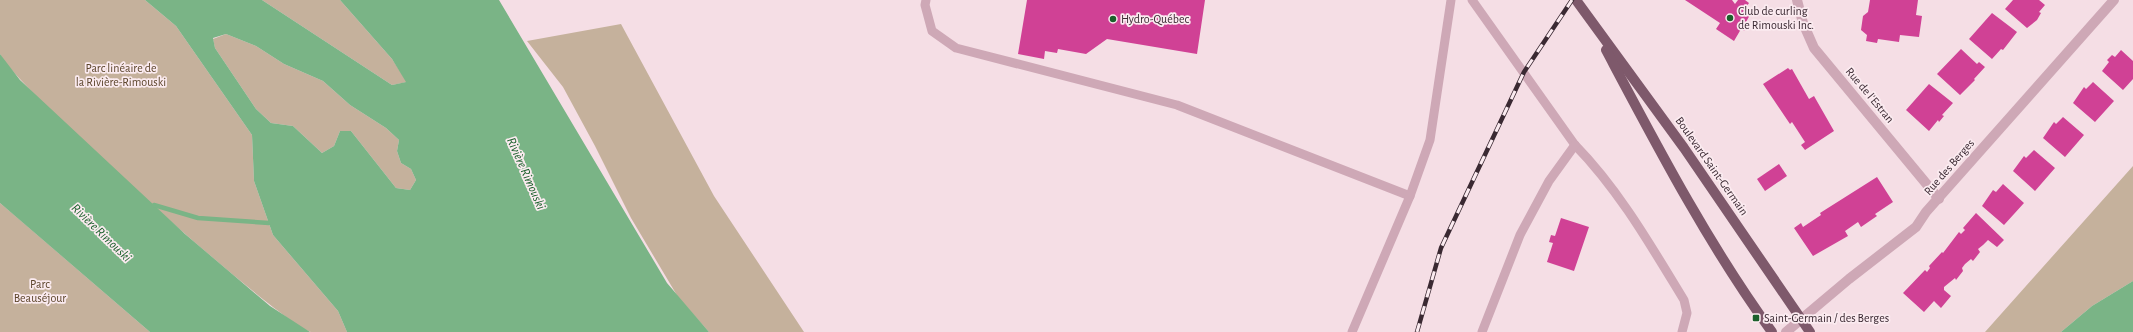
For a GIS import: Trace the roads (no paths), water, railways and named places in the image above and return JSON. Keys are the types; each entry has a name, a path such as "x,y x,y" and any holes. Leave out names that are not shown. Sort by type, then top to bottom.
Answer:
{"main road":[{"name":"Boulevard Saint-Germain","path":"1576,0 1684,148 1802,318 1810,332"},
{"name":"Boulevard Saint-Germain","path":"1589,18 1663,159 1754,307 1772,332"}],"street":[{"name":"Rue de l'Estran","path":"1797,0 1803,24 1814,48 1939,199"},
{"name":"Rue des Berges","path":"1786,332 1916,227 2114,0"}],"lane":[{"path":"926,0 925,5 932,31 956,48 1177,105 1410,196"},
{"path":"1352,332 1410,196 1430,140 1451,0"},
{"path":"1472,0 1575,145 1592,163 1639,227 1684,300 1687,313 1682,332"},
{"path":"1482,332 1520,235 1549,182 1575,145"}],"water":[{"name":"Rivière Rimouski","path":"145,0 262,0 392,85 406,82 392,59 340,0 499,0 667,283 709,332 347,332 338,311 273,235 254,181 252,135 176,26","holes":["226,34 256,46 284,64 323,81 350,105 386,128 399,140 397,151 401,163 411,169 416,180 410,190 396,188 351,131 340,131 334,146 322,153 293,126 271,123 256,109 215,48 213,38"]},
{"name":"Rivière Rimouski","path":"0,54 20,80 185,234 270,306 310,332 150,332 0,203"},
{"path":"2133,281 2133,332 2061,332 2092,306"}],"waterway":[{"path":"154,205 198,218 269,223"}],"railway":[{"path":"1417,332 1441,248 1524,72 1572,0"}],"place":[{"name":"Club de curling de Rimouski Inc.","path":"1730,18"},
{"name":"Hydro-Québec","path":"1113,19"},
{"name":"Saint-Germain / des Berges","path":"1756,318"}],"park label":[{"name":"Parc linéaire de la Rivière-Rimouski","path":"121,75"},
{"name":"Parc Beauséjour","path":"40,291"}]}
